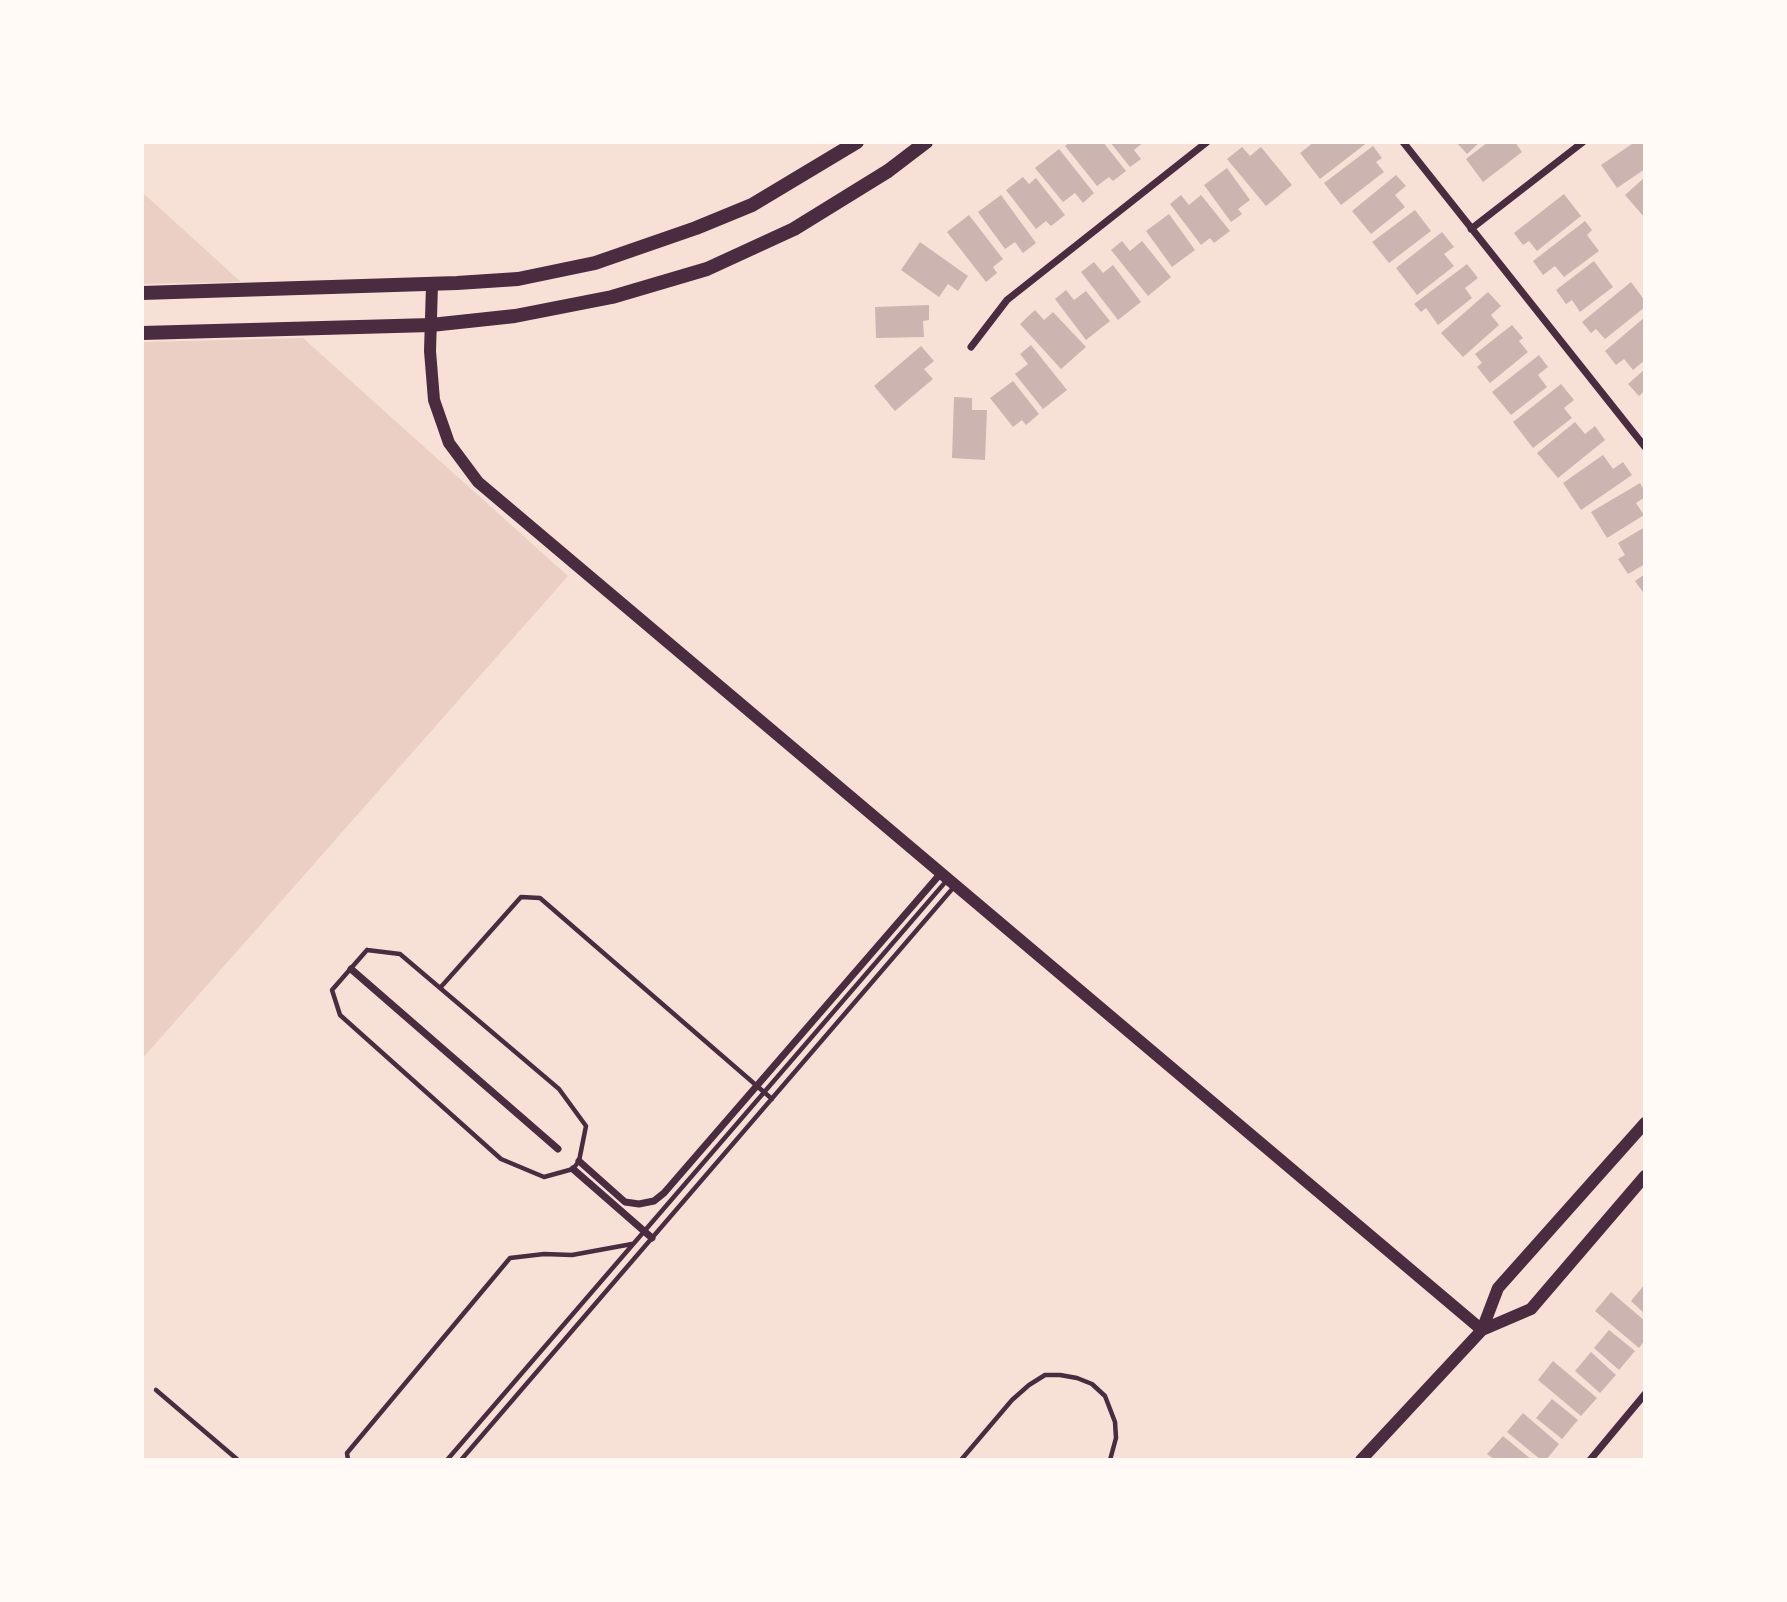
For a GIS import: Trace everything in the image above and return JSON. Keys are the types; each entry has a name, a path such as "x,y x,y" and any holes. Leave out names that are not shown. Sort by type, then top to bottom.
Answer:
{"main road":[{"path":"142,293 432,285 518,279 595,263 696,228 752,205 857,142"},
{"path":"142,333 431,325 515,316 612,297 707,269 794,229 888,171 926,142"}],"street":[{"path":"971,347 1007,300 1208,142"},
{"path":"1403,142 1645,447"},
{"path":"1471,229 1583,142"},
{"path":"432,285 430,351 434,400 449,443 478,482 1482,1330"},
{"path":"579,1161 625,1202 639,1204 654,1201 948,879"},
{"path":"351,968 558,1149"},
{"path":"1361,1460 1482,1330 1498,1288 1645,1123"},
{"path":"573,1169 652,1238"},
{"path":"1482,1330 1531,1310 1645,1176"},
{"path":"1590,1460 1645,1394"}],"lane":[{"path":"447,1460 948,879"},
{"path":"461,1460 772,1099 948,879"},
{"path":"440,988 521,897 540,898 772,1099"},
{"path":"367,950 400,954 440,988 559,1089 586,1126 579,1161 573,1169 544,1177 501,1159 340,1015 332,990 367,950"},
{"path":"348,1460 347,1453 510,1258 544,1254 572,1255 632,1244"},
{"path":"961,1460 1021,1393 1045,1375 1060,1375 1092,1384 1105,1396 1115,1422 1116,1438 1110,1460"},
{"path":"156,1390 238,1460"}],"shaded area":[{"path":"142,192 241,282 142,284"},
{"path":"303,338 568,576 142,1059 142,342"}],"building":[{"path":"1070,142 1103,142 1126,171 1113,181 1109,177 1097,186 1065,146"},
{"path":"1110,142 1144,142 1134,150 1141,159 1130,167"},
{"path":"1314,142 1368,142 1320,179 1300,153"},
{"path":"1456,142 1480,142 1467,154"},
{"path":"1488,142 1515,142 1522,152 1483,182 1466,159"},
{"path":"1635,142 1645,142 1645,169 1617,188 1601,165"},
{"path":"1373,146 1382,158 1376,162 1384,172 1341,205 1324,183"},
{"path":"1242,147 1250,156 1261,147 1292,185 1266,206 1227,159"},
{"path":"1059,149 1094,193 1083,203 1075,193 1063,202 1035,168"},
{"path":"1227,168 1250,200 1238,209 1242,214 1231,222 1204,185"},
{"path":"1396,175 1406,186 1395,195 1405,207 1371,234 1352,211"},
{"path":"1023,177 1029,184 1036,178 1065,215 1051,226 1046,221 1036,229 1006,190"},
{"path":"1645,177 1645,218 1625,195"},
{"path":"1564,194 1581,216 1537,251 1529,241 1523,245 1514,233"},
{"path":"1001,195 1036,243 1023,253 1015,242 1005,249 978,212"},
{"path":"1181,195 1189,205 1201,195 1230,231 1214,243 1210,238 1201,245 1170,204"},
{"path":"1415,210 1431,231 1389,263 1372,242"},
{"path":"1169,214 1195,250 1172,267 1146,231"},
{"path":"969,215 1003,259 993,267 997,273 986,282 947,232"},
{"path":"1585,221 1592,230 1587,235 1599,251 1564,277 1555,266 1543,275 1533,261"},
{"path":"1442,232 1454,247 1444,254 1454,266 1417,295 1396,268"},
{"path":"1122,241 1130,251 1142,241 1171,277 1148,296 1111,250"},
{"path":"920,242 968,276 958,291 948,284 939,297 901,270"},
{"path":"1594,261 1613,287 1580,312 1572,300 1566,304 1556,290"},
{"path":"1094,262 1103,273 1113,265 1141,302 1118,320 1081,272"},
{"path":"1467,264 1478,278 1465,288 1472,298 1438,325 1426,308 1421,312 1414,304"},
{"path":"1631,282 1645,301 1645,307 1605,339 1596,329 1591,333 1582,322"},
{"path":"1066,290 1074,300 1086,291 1110,321 1086,340 1055,299"},
{"path":"1488,292 1501,306 1491,315 1499,325 1463,357 1441,333"},
{"path":"929,305 929,320 923,321 924,337 876,338 875,307"},
{"path":"1035,310 1044,320 1053,312 1086,347 1061,369 1020,324"},
{"path":"1645,317 1645,360 1633,370 1624,359 1616,365 1605,351"},
{"path":"1512,325 1523,338 1519,341 1528,352 1490,383 1477,367 1482,363 1475,354"},
{"path":"1031,345 1067,390 1043,409 1015,374 1028,364 1020,354"},
{"path":"921,346 934,361 924,369 933,379 895,411 874,386"},
{"path":"1539,355 1548,367 1538,375 1547,387 1511,415 1492,392"},
{"path":"1645,369 1645,390 1639,396 1628,384"},
{"path":"1013,381 1039,414 1026,425 1022,420 1013,427 990,398"},
{"path":"1561,384 1574,400 1564,408 1572,418 1533,448 1513,422"},
{"path":"954,397 972,398 972,410 987,410 985,460 952,458"},
{"path":"1575,422 1585,434 1595,426 1605,440 1558,478 1537,453"},
{"path":"1603,455 1613,469 1623,462 1632,475 1581,510 1563,483"},
{"path":"1640,483 1645,497 1636,503 1644,515 1607,538 1591,512"},
{"path":"1645,527 1645,564 1628,574 1618,559 1625,555 1618,543"},
{"path":"1645,574 1645,595 1635,581"},
{"path":"1645,1284 1645,1314 1631,1301"},
{"path":"1611,1292 1645,1321 1645,1340 1639,1348 1595,1311"},
{"path":"1609,1330 1635,1351 1619,1370 1594,1348"},
{"path":"1591,1352 1616,1375 1600,1393 1575,1371"},
{"path":"1553,1361 1597,1398 1581,1416 1538,1380"},
{"path":"1552,1399 1578,1420 1562,1439 1536,1418"},
{"path":"1523,1413 1559,1444 1546,1460 1541,1460 1507,1432"},
{"path":"1503,1436 1532,1460 1495,1460 1487,1454"}]}
